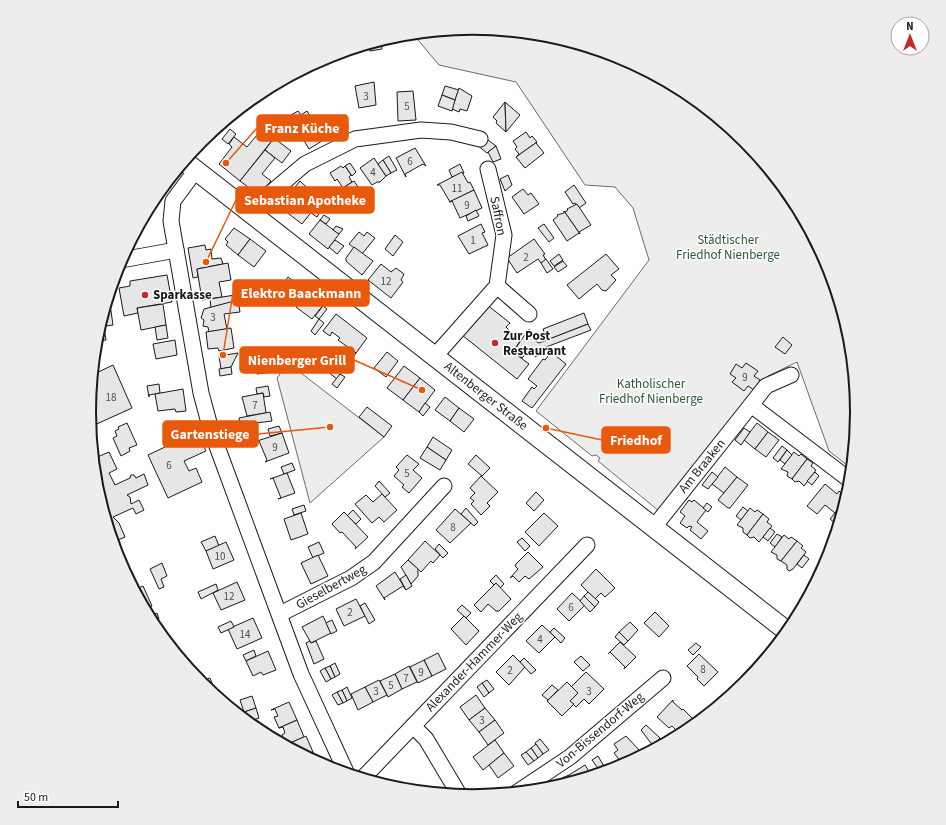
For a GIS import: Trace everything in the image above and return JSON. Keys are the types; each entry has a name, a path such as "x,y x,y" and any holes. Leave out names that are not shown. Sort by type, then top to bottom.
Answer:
{"main road":[{"name":"Altenberger Straße","path":"190,166 783,628"}],"street":[{"path":"252,214 266,197 305,164 355,139 421,130 451,132 480,139"},
{"path":"190,166 173,201 171,221 205,410 217,448 302,674 344,767"},
{"name":"Saffron","path":"488,169 504,235 497,286"},
{"path":"128,259 176,250"},
{"path":"435,356 497,286 529,314"},
{"name":"Am Braaken","path":"654,527 766,386 791,375"},
{"path":"751,405 845,476"},
{"name":"Gieselbertweg","path":"280,614 351,578 374,562 444,486"},
{"name":"Alexander-Hammer-Weg","path":"366,774 587,545"},
{"name":"Von-Bissendorf-Weg","path":"526,786 570,758 595,738 662,678"},
{"path":"413,726 426,739 456,789"}],"green space":[{"path":"473,35 498,36 547,42 571,48 617,64 662,86 703,113 740,146 757,164 787,203 812,246 830,291 838,315 843,339 850,388 850,437 847,465 829,451 797,362 768,376 659,511 598,461 600,458 596,455 592,456 536,411 649,260 633,208 615,187 585,185 516,82 439,65 417,39"},
{"path":"288,363 384,437 310,503 277,378"}],"building":[{"path":"382,46 382,49 370,51 370,50"},
{"path":"374,82 376,105 359,108 355,86"},
{"path":"445,86 459,90 455,100 442,95"},
{"path":"459,88 472,96 467,111 460,109 459,112 452,109"},
{"path":"413,91 416,120 398,121 397,92"},
{"path":"442,95 455,100 452,111 438,106"},
{"path":"505,102 506,132 496,123 497,121 493,117"},
{"path":"505,102 520,115 506,132"},
{"path":"298,111 301,115 307,111 315,124 300,134 291,115"},
{"path":"346,115 348,128 335,130 329,134 322,124 333,117"},
{"path":"321,121 330,136 309,149 300,134"},
{"path":"230,129 236,134 228,144 222,139"},
{"path":"262,129 274,138 240,181 219,164 232,147 229,144 234,137 247,147"},
{"path":"526,132 530,138 532,136 537,142 516,157 519,154 515,149 517,147 513,141"},
{"path":"484,137 496,146 487,153 477,145"},
{"path":"274,138 291,151 282,163 265,150"},
{"path":"537,142 536,143 544,153 525,168 516,157"},
{"path":"496,146 501,159 493,162 488,152"},
{"path":"415,148 426,166 423,164 405,174 406,177 396,158"},
{"path":"265,150 275,158 262,174 271,181 259,195 240,181"},
{"path":"389,156 397,170 391,173 383,160"},
{"path":"374,158 386,176 380,182 372,185 360,168"},
{"path":"383,160 391,173 386,176 378,164"},
{"path":"350,163 356,172 352,176 345,166"},
{"path":"460,164 464,173 452,177 449,170"},
{"path":"341,166 343,168 345,166 351,175 349,177 352,182 343,188 337,179 335,181 330,173"},
{"path":"462,172 474,190 450,202 440,185 437,185"},
{"path":"508,175 512,185 505,191 500,179"},
{"path":"300,181 315,195 305,209 294,200 295,197 291,194 288,196"},
{"path":"354,181 363,194 342,207 333,194"},
{"path":"574,185 586,203 579,208 575,203 573,204 565,192"},
{"path":"523,189 528,195 531,193 539,204 524,214 512,197"},
{"path":"474,190 482,208 460,218 452,201 449,202"},
{"path":"294,200 305,209 307,206 313,210 302,224 285,211"},
{"path":"577,204 591,225 579,232 580,234 564,211 565,212 568,210 567,209"},
{"path":"315,208 320,212 317,217 311,213"},
{"path":"476,210 479,216 468,221 466,216"},
{"path":"564,211 580,234 579,233 567,241 553,220 558,216 557,215 564,213"},
{"path":"324,215 330,219 326,224 320,220"},
{"path":"320,220 339,234 328,249 309,234"},
{"path":"481,224 485,232 482,233 488,245 469,254 458,236"},
{"path":"544,224 554,238 549,242 538,228"},
{"path":"336,226 343,229 339,234 333,230"},
{"path":"234,228 250,239 238,255 226,245 228,242 225,239"},
{"path":"359,232 364,236 367,232 375,238 362,254 349,244"},
{"path":"395,235 403,242 393,256 385,249"},
{"path":"250,239 266,251 254,267 238,255"},
{"path":"534,239 545,254 543,255 546,260 541,263 538,259 517,273 507,258"},
{"path":"335,240 344,246 337,254 329,247"},
{"path":"205,245 206,250 211,249 212,259 221,258 223,264 197,269 198,277 193,278 188,248"},
{"path":"354,247 373,261 362,275 346,261 346,258"},
{"path":"559,254 563,260 554,266 550,261"},
{"path":"606,254 619,269 611,275 616,280 606,291 602,290 597,284 579,299 567,285"},
{"path":"546,259 553,269 547,273 541,263"},
{"path":"563,261 567,266 558,272 554,267"},
{"path":"228,263 231,280 219,282 222,297 202,300 197,269"},
{"path":"381,264 391,272 396,268 404,274 401,280 403,282 391,298 368,280"},
{"name":"Sparkasse","path":"167,275 172,302 137,308 138,313 124,316 119,288 130,286 130,281"},
{"path":"288,277 303,288 289,306 275,295"},
{"path":"307,292 324,304 312,319 296,307"},
{"path":"235,295 236,301 211,308 210,299"},
{"path":"238,300 240,312 224,314 227,329 209,332 208,327 203,326 204,320 201,318 204,309"},
{"path":"163,304 166,325 141,330 137,308"},
{"name":"Zur Post Restaurant","path":"486,304 510,323 506,327 509,330 508,331 520,341 513,352 529,364 517,379 462,335"},
{"path":"323,306 327,309 319,319 315,316"},
{"path":"110,308 113,325 106,326"},
{"path":"584,313 588,324 547,340 543,329"},
{"path":"336,314 367,338 356,353 338,340 340,338 332,332 330,336 323,331"},
{"path":"319,319 324,323 315,335 311,331"},
{"path":"588,324 591,330 541,349 536,357 528,351 522,358 513,352 529,329 537,336 534,340 539,343"},
{"path":"166,325 168,338 157,340 155,327"},
{"path":"231,328 234,348 219,351 218,348 208,349 206,332"},
{"path":"105,331 106,340 103,340"},
{"path":"783,337 792,345 785,354 775,347"},
{"path":"175,340 177,355 156,359 153,344"},
{"path":"348,347 356,353 337,379 323,368 334,350 342,356"},
{"path":"270,351 274,372 257,374 254,353"},
{"path":"387,352 398,361 386,377 374,368"},
{"path":"551,352 566,364 532,408 522,401 532,387 534,389 537,386 528,379 543,359 545,360"},
{"path":"238,353 231,367 221,369 219,356"},
{"path":"746,363 758,371 754,376 760,380 754,390 748,386 744,391 732,382 736,378 730,374 736,364 742,368"},
{"path":"113,365 132,408 96,424 96,388 98,372"},
{"path":"404,366 420,378 403,400 387,388"},
{"path":"231,367 232,374 220,376 219,369"},
{"path":"340,374 345,377 337,388 332,384"},
{"path":"420,378 435,390 419,412 403,400"},
{"path":"159,384 160,393 149,395 149,397 147,386"},
{"path":"268,386 270,396 264,397 263,393 257,394 256,388"},
{"path":"183,389 186,411 176,412 175,409 158,411 155,394"},
{"path":"263,393 266,413 247,416 242,397"},
{"path":"445,397 459,408 450,421 435,410"},
{"path":"425,403 430,407 423,416 419,412"},
{"path":"367,407 392,426 384,437 359,417"},
{"path":"459,408 474,419 464,432 450,421"},
{"path":"270,412 272,421 240,425 239,418"},
{"path":"127,423 137,445 129,448 130,451 121,456 113,438 117,436 115,431 119,429 118,427"},
{"path":"757,423 768,432 755,449 744,440"},
{"path":"279,426 282,433 270,436 268,429"},
{"path":"744,428 750,432 741,445 735,440"},
{"path":"197,432 206,451 184,461 189,471 196,468 202,482 168,498 148,455"},
{"path":"768,432 779,440 766,457 755,449"},
{"path":"282,433 289,453 265,462 267,460 259,441 257,441"},
{"path":"433,437 452,450 446,460 427,447"},
{"path":"782,446 787,450 778,462 773,458"},
{"path":"427,447 446,460 440,470 420,458"},
{"path":"787,450 792,455 785,464 780,460"},
{"path":"109,452 117,469 109,473 115,485 130,478 131,475 134,475 136,478 144,474 148,485 127,495 130,497 131,504 139,500 144,510 136,514 133,508 113,517 119,523 125,537 118,540 108,510 98,457"},
{"path":"794,452 799,456 801,454 807,459 792,479 787,476 788,472 781,469"},
{"path":"407,455 419,464 413,470 422,478 409,493 402,487 404,485 394,476 399,470 396,467"},
{"path":"476,455 490,468 482,476 468,464"},
{"path":"807,459 813,463 811,466 816,470 804,486 799,481 795,482 792,479"},
{"path":"292,463 295,470 284,474 281,467"},
{"path":"725,467 737,477 724,493 712,484"},
{"path":"712,472 718,477 708,489 702,485"},
{"path":"815,472 819,476 812,485 807,481"},
{"path":"287,473 295,493 281,498 273,478 270,479"},
{"path":"481,476 498,492 487,503 490,506 481,515 471,504 474,501 470,498 475,493 470,488"},
{"path":"737,477 748,485 730,508 728,508 718,500"},
{"path":"379,481 390,493 385,497 375,486"},
{"path":"825,484 837,494 839,491 842,493 838,509 835,513 825,505 817,514 807,506"},
{"path":"536,492 544,500 534,511 526,503"},
{"path":"382,494 397,510 384,522 379,517 372,523 355,504 366,495 373,502"},
{"path":"689,500 692,502 694,500 706,510 697,522 708,531 701,539 690,530 692,527 689,526 687,528 680,523 685,516 680,512"},
{"path":"707,503 712,507 708,512 703,508"},
{"path":"304,505 306,511 294,515 292,509"},
{"path":"743,507 748,511 741,520 736,516"},
{"path":"466,508 478,522 474,526 461,514"},
{"path":"750,508 755,512 757,510 763,514 747,535 743,532 743,528 737,525"},
{"path":"455,509 471,523 450,543 436,530"},
{"path":"838,509 834,522 830,519"},
{"path":"353,510 361,519 356,524 347,516"},
{"path":"344,512 368,537 355,549 356,547 332,524"},
{"path":"301,513 308,534 291,540 284,519"},
{"path":"544,513 558,526 539,546 525,532"},
{"path":"763,514 769,519 767,522 772,526 759,542 754,537 750,538 747,535"},
{"path":"770,528 775,532 768,541 763,537"},
{"path":"777,534 782,537 775,547 770,543"},
{"path":"784,535 789,539 791,537 797,541 781,561 777,559 777,555 771,552"},
{"path":"215,536 219,546 206,551 201,542"},
{"path":"522,538 530,546 525,551 517,542"},
{"path":"425,541 440,555 433,563 431,561 421,572 408,560"},
{"path":"797,541 803,546 801,548 806,552 793,569 789,571 787,569 787,565 781,561"},
{"path":"226,542 234,560 213,569 206,551"},
{"path":"319,542 324,553 313,558 308,547"},
{"path":"439,544 448,553 443,558 435,549"},
{"path":"528,552 543,567 529,579 525,576 519,582 513,576 510,578 518,569 515,566 516,564"},
{"path":"318,555 328,576 311,584 301,563"},
{"path":"804,555 809,559 802,568 797,564"},
{"path":"408,560 418,569 418,576 411,584 401,567"},
{"path":"162,563 167,576 161,579 164,587 159,589 150,569"},
{"path":"596,569 615,588 605,597 601,593 595,599 581,585"},
{"path":"395,572 406,590 403,586 384,598 385,600 376,586"},
{"path":"406,575 412,586 406,590 400,579"},
{"path":"496,575 504,584 500,588 496,583 494,585 490,581"},
{"path":"237,582 245,600 221,610 213,593"},
{"path":"496,583 511,599 499,611 496,611 488,604 481,612 474,605"},
{"path":"216,584 218,590 201,599 198,592"},
{"path":"143,586 152,606 150,607 139,588"},
{"path":"588,592 599,602 595,607 584,596"},
{"path":"572,593 585,605 569,621 557,609"},
{"path":"584,596 595,607 590,612 580,601"},
{"path":"356,599 365,616 344,626 336,609"},
{"path":"365,603 375,620 369,624 360,606"},
{"path":"462,605 471,613 466,618 457,610"},
{"path":"655,612 669,626 659,637 644,623"},
{"path":"157,613 159,619 158,620 154,614"},
{"path":"323,616 331,633 311,643 302,627"},
{"path":"464,616 479,631 466,645 451,629"},
{"path":"253,618 262,638 237,649 228,629"},
{"path":"332,620 337,631 331,634 326,623"},
{"path":"231,621 234,627 221,633 218,627"},
{"path":"630,622 638,630 628,641 619,632"},
{"path":"542,625 555,637 539,653 526,641"},
{"path":"554,628 565,638 561,643 550,632"},
{"path":"619,632 628,641 624,645 615,637"},
{"path":"310,641 311,643 316,641 324,659 314,664 306,643"},
{"path":"620,642 636,657 624,669 625,667 610,652"},
{"path":"696,643 701,647 693,655 688,650"},
{"path":"254,650 256,656 246,661 243,655"},
{"path":"268,651 276,670 263,675 261,672 253,676 246,661"},
{"path":"438,653 446,669 432,676 424,660"},
{"path":"699,654 718,672 704,686 697,679 698,677 687,666"},
{"path":"513,655 525,667 509,685 496,672"},
{"path":"581,656 590,665 583,671 574,662"},
{"path":"524,658 536,670 531,674 520,662"},
{"path":"424,660 432,676 418,683 410,667"},
{"path":"335,663 340,674 335,677 330,666"},
{"path":"330,666 335,677 331,679 325,668"},
{"path":"409,666 417,682 402,689 395,674"},
{"path":"325,668 331,679 326,682 320,671"},
{"path":"586,672 604,689 589,704 584,699 576,707 570,701 578,693 571,687"},
{"path":"395,674 402,689 388,697 380,681"},
{"path":"210,678 213,686 206,679"},
{"path":"379,680 387,695 373,702 365,687"},
{"path":"487,680 494,689 489,693 482,683"},
{"path":"567,682 578,693 570,701 574,704 562,716 547,701"},
{"path":"482,683 489,693 484,697 477,687"},
{"path":"552,685 558,690 548,700 542,695"},
{"path":"347,687 352,698 347,701 342,690"},
{"path":"365,687 373,702 358,710 351,694"},
{"path":"342,690 347,701 343,703 337,692"},
{"path":"337,692 343,703 338,705 332,695"},
{"path":"476,695 485,708 469,720 460,707"},
{"path":"252,696 256,708 244,712 240,700"},
{"path":"673,700 673,702 693,719 676,730 672,726 669,728 657,717"},
{"path":"289,702 297,720 279,728 274,717 278,716 275,709 271,710"},
{"path":"256,708 259,718 254,720 244,712"},
{"path":"485,708 495,720 479,732 469,720"},
{"path":"297,720 304,737 291,743 283,739 282,735 285,733 283,727 279,728"},
{"path":"495,720 504,733 488,745 479,732"},
{"path":"646,725 660,738 652,745 641,730"},
{"path":"306,736 313,752 311,753 291,743"},
{"path":"626,736 639,750 619,760 614,753 618,750 614,744"},
{"path":"540,739 549,750 543,754 535,743"},
{"path":"495,740 504,753 483,770 473,757"},
{"path":"536,744 543,754 538,758 531,748"},
{"path":"531,748 538,758 534,761 526,752"},
{"path":"526,752 534,761 528,765 521,755"},
{"path":"504,753 514,766 498,778 489,765"},
{"path":"598,756 604,766 598,768 592,760"},
{"path":"585,765 589,771 571,777 569,775"},
{"path":"569,775 571,777 562,779"}],"place":[{"name":"Franz Küche","path":"226,163"},
{"name":"Sebastian Apotheke","path":"206,262"},
{"name":"Sparkasse","path":"145,295"},
{"name":"Zur Post Restaurant","path":"495,343"},
{"name":"Elektro Baackmann","path":"223,355"},
{"name":"Nienberger Grill","path":"422,390"},
{"name":"Gartenstiege","path":"330,427"},
{"name":"Friedhof","path":"546,428"}],"park label":[{"name":"Städtischer Friedhof Nienberge","path":"728,248"},
{"name":"Katholischer Friedhof Nienberge","path":"651,392"}]}
